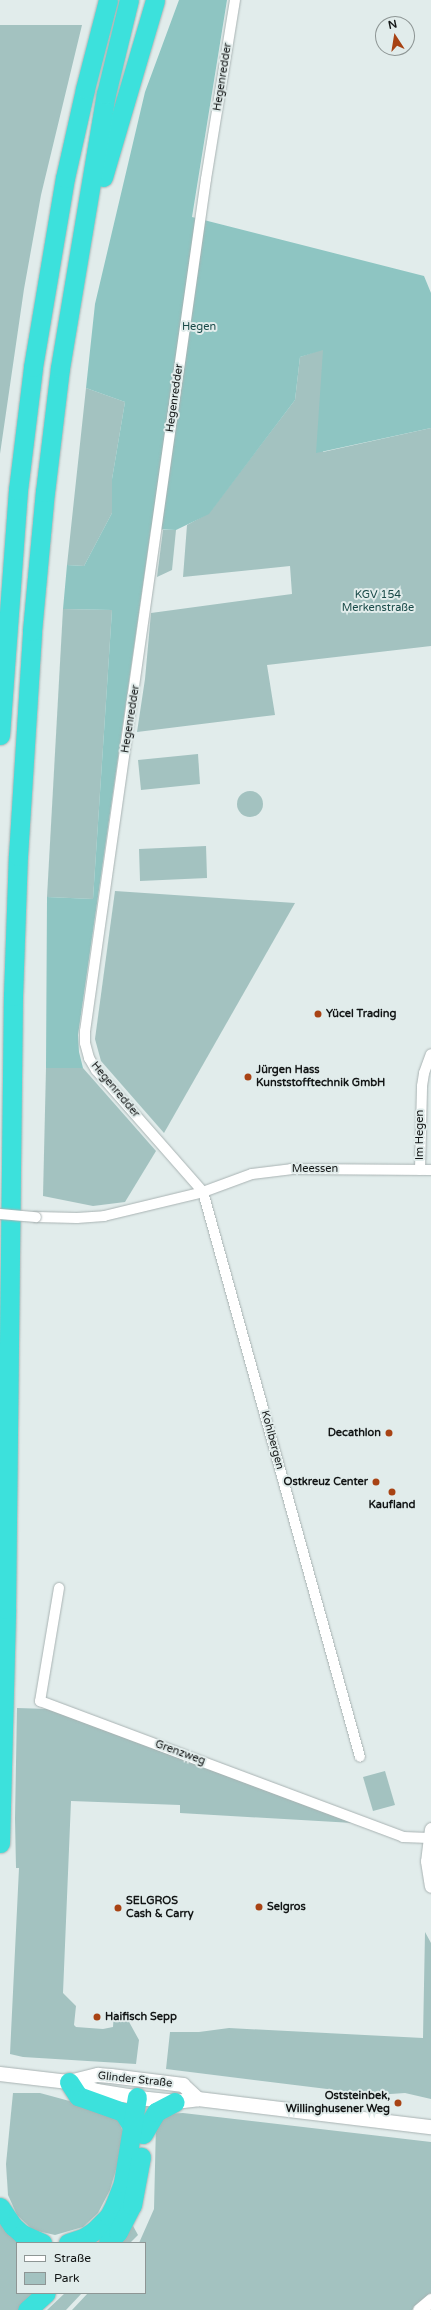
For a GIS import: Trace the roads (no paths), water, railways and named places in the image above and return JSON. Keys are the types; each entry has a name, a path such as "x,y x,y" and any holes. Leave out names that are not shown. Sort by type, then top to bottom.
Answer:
{"highway":[{"path":"0,735 18,490 33,367 65,178 85,89 108,0"},
{"path":"0,1843 6,1609 13,996 18,856 32,631 45,492 60,368 106,94 129,0"},
{"path":"75,277 125,97 155,0"},
{"path":"69,2082 78,2096 123,2112 138,2130"},
{"path":"109,2242 118,2232 132,2205 138,2130 144,2089"},
{"path":"71,2242 85,2237 94,2231 109,2216 123,2183 138,2130 156,2112 175,2102"},
{"path":"0,2207 13,2226 22,2234 40,2242"},
{"path":"27,2310 45,2294"}],"main road":[{"name":"Glinder Straße","path":"0,2074 69,2082 97,2091 144,2089 183,2085 198,2098"},
{"name":"Glinder Straße","path":"144,2089 175,2102 198,2098 431,2127"}],"street":[{"name":"Hegenredder","path":"203,1192 96,1070 89,1058 85,1031 206,179 235,0"},
{"name":"Im Hegen","path":"420,1170 422,1086 424,1073 431,1054"},
{"name":"Meessen","path":"203,1192 252,1174 291,1169 431,1170"},
{"path":"0,1214 77,1218 104,1216 203,1192"},
{"name":"Kohlbergen","path":"203,1192 360,1757"},
{"name":"Grenzweg","path":"59,1588 40,1701 403,1837 430,1834"},
{"path":"430,1834 427,1861 431,1886"},
{"path":"419,2310 431,2300"}],"place":[{"name":"Yücel Trading","path":"318,1014"},
{"name":"Jürgen Hass Kunststofftechnik GmbH","path":"248,1077"},
{"name":"Decathlon","path":"389,1433"},
{"name":"Ostkreuz Center","path":"376,1482"},
{"name":"Kaufland","path":"392,1492"},
{"name":"Selgros","path":"259,1907"},
{"name":"SELGROS Cash & Carry","path":"118,1908"},
{"name":"Haifisch Sepp","path":"97,2017"},
{"name":"Oststeinbek, Willinghusener Weg","path":"398,2103"}],"park label":[{"name":"Hegen","path":"199,327"},
{"name":"KGV 154 Merkenstraße","path":"378,602"}]}
